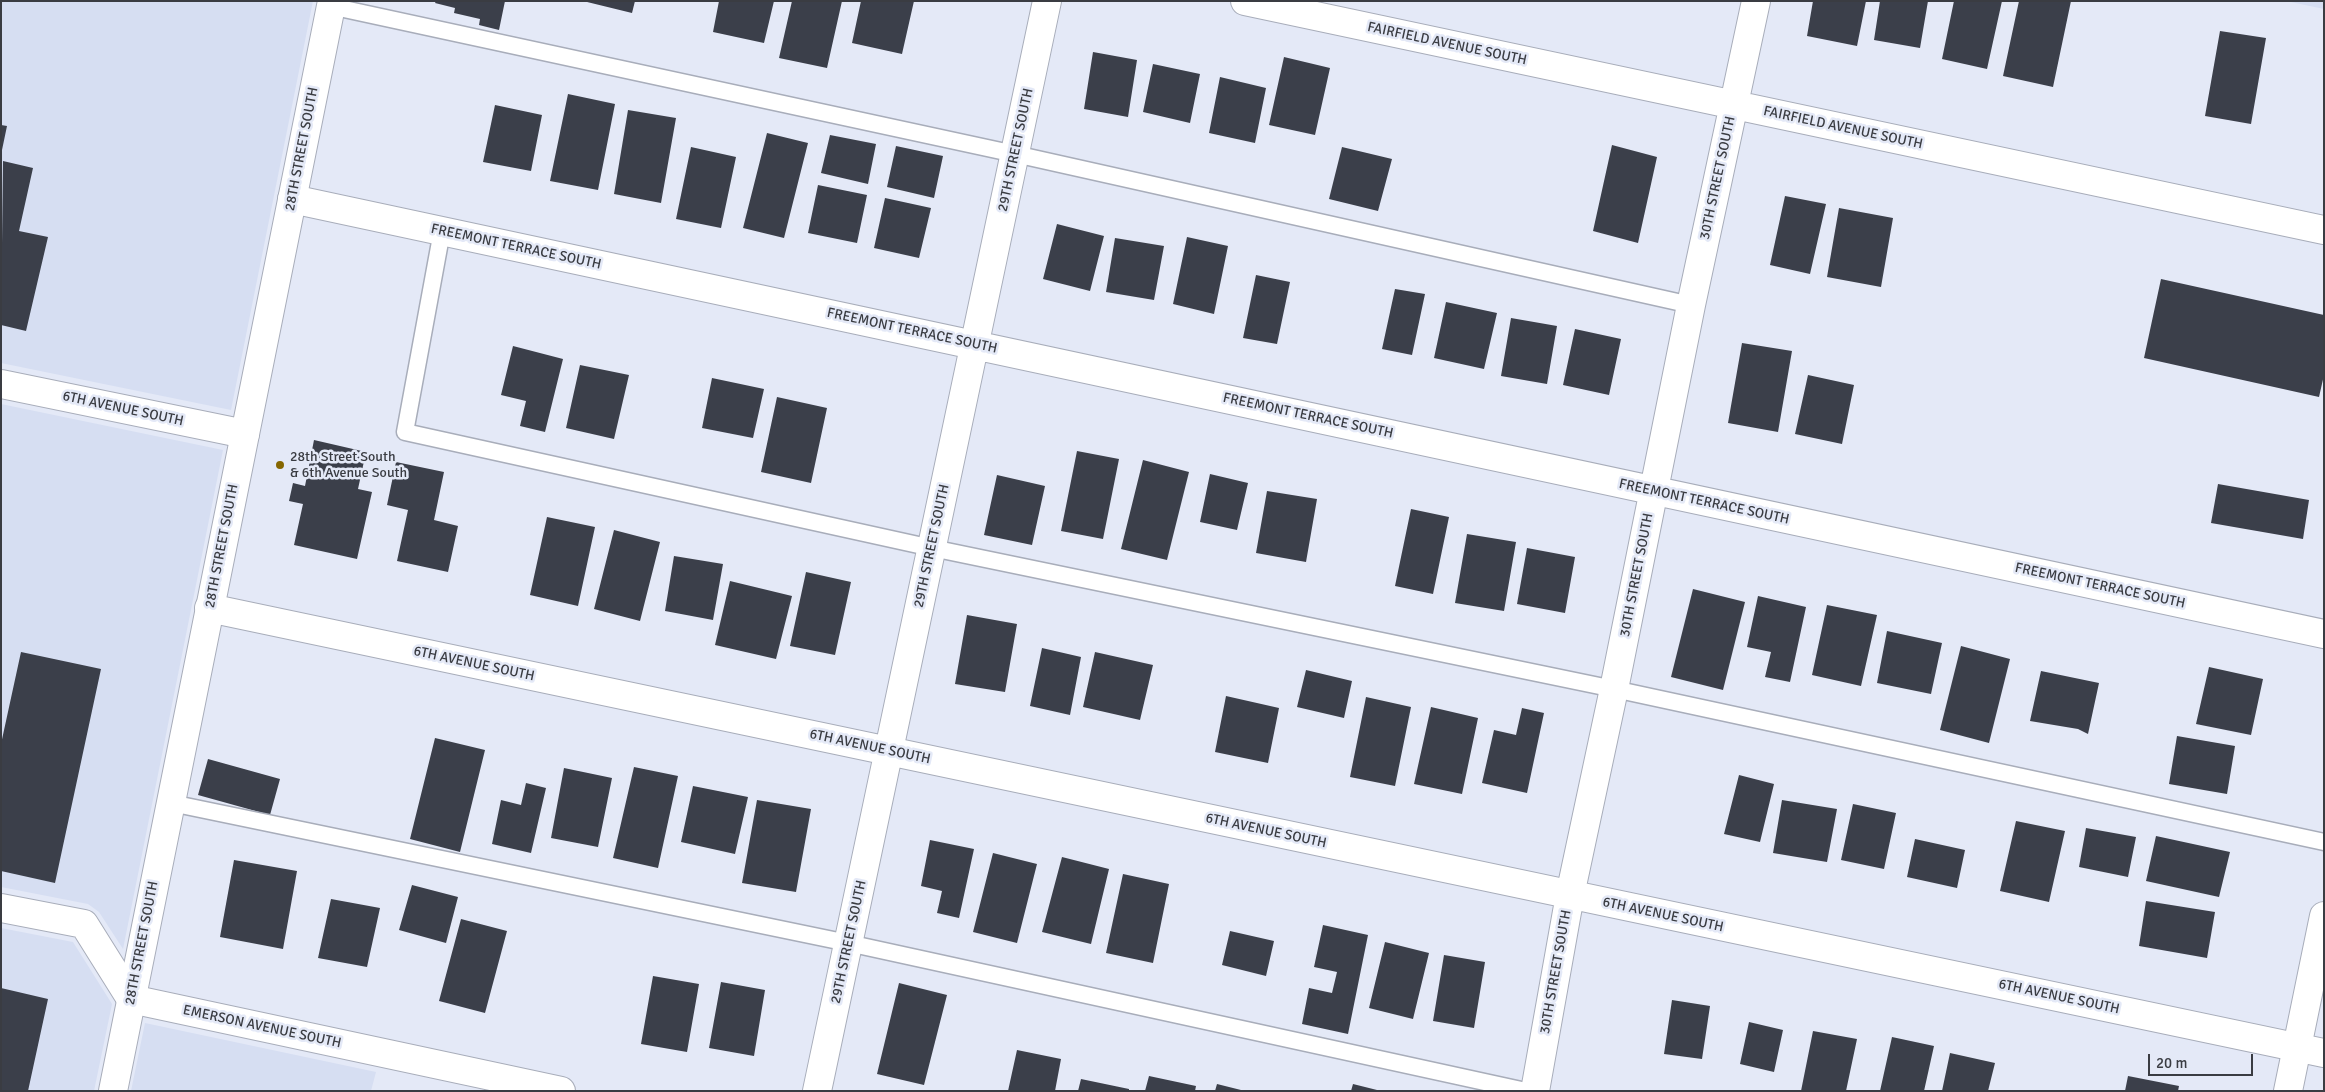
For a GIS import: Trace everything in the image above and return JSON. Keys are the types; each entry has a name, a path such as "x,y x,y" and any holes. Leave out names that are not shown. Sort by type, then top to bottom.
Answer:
{"street":[{"name":"29TH STREET SOUTH","path":"817,1091 1047,1"},
{"name":"FAIRFIELD AVENUE SOUTH","path":"1245,1 2324,230"},
{"name":"30TH STREET SOUTH","path":"1535,1091 1570,895 1614,689 1691,305 1756,1"},
{"name":"28TH STREET SOUTH","path":"113,1091 331,4"},
{"name":"FREEMONT TERRACE SOUTH","path":"292,198 2324,634"},
{"name":"6TH AVENUE SOUTH","path":"1,384 245,434"},
{"name":"6TH AVENUE SOUTH","path":"209,608 2324,1052"},
{"path":"1,908 84,924 131,999"},
{"path":"2288,1091 2324,916"},
{"name":"EMERSON AVENUE SOUTH","path":"131,999 562,1091"}],"lane":[{"path":"331,4 1691,305"},
{"path":"442,231 405,432 932,548 1614,689 2324,842"},
{"path":"171,803 848,943 1526,1091"}],"shaded area":[{"path":"1,1 313,1 231,410 1,363"},
{"path":"2286,1 2324,1 2324,9"},
{"path":"1,404 223,450 123,949 99,912 88,904 1,887"},
{"path":"1,928 73,942 112,1004 94,1091 1,1091"},
{"path":"145,1023 376,1072 371,1091 131,1091"}],"building":[{"path":"436,1 505,1 499,30 479,25 480,19 454,13 455,8 435,3"},
{"path":"583,1 635,1 632,13"},
{"path":"719,1 774,1 764,43 713,32"},
{"path":"792,1 842,1 827,68 779,58"},
{"path":"861,1 914,1 902,54 852,43"},
{"path":"1813,1 1866,1 1857,46 1807,36"},
{"path":"1880,1 1928,1 1920,48 1874,40"},
{"path":"1954,1 2002,1 1987,69 1942,59"},
{"path":"2019,1 2071,1 2053,87 2003,76"},
{"path":"2220,31 2266,38 2251,124 2205,116"},
{"path":"1093,52 1137,60 1128,117 1084,109"},
{"path":"1284,57 1330,68 1315,135 1269,125"},
{"path":"1153,64 1200,74 1190,123 1143,112"},
{"path":"1220,77 1266,88 1255,143 1209,133"},
{"path":"568,94 615,104 598,190 550,181"},
{"path":"495,105 542,115 531,171 483,162"},
{"path":"628,110 676,118 661,203 614,194"},
{"path":"1,125 7,126 2,150 1,150"},
{"path":"767,133 808,143 784,238 743,228"},
{"path":"830,135 876,144 868,184 821,173"},
{"path":"1612,145 1657,157 1638,243 1593,231"},
{"path":"896,146 943,156 934,198 887,187"},
{"path":"691,147 736,157 721,228 676,219"},
{"path":"1342,147 1392,159 1378,211 1329,199"},
{"path":"3,161 33,168 19,231 48,237 26,331 1,325"},
{"path":"818,185 867,195 857,243 808,233"},
{"path":"1785,196 1826,204 1810,274 1770,265"},
{"path":"885,198 931,208 919,258 874,248"},
{"path":"1839,208 1893,218 1881,287 1827,277"},
{"path":"1057,224 1104,236 1090,291 1043,279"},
{"path":"1187,237 1228,246 1214,314 1173,304"},
{"path":"1115,238 1164,246 1154,300 1106,292"},
{"path":"1256,275 1290,282 1277,344 1243,338"},
{"path":"2161,279 2324,315 2324,375 2319,397 2144,358"},
{"path":"1395,289 1425,294 1412,355 1382,349"},
{"path":"1446,302 1497,313 1484,369 1434,358"},
{"path":"1511,318 1557,326 1547,384 1501,376"},
{"path":"1575,329 1621,339 1609,395 1563,385"},
{"path":"1742,343 1792,351 1778,432 1728,423"},
{"path":"513,346 563,359 545,432 520,426 526,401 501,395"},
{"path":"580,365 629,375 614,439 566,428"},
{"path":"1808,375 1854,385 1842,444 1795,434"},
{"path":"712,378 764,389 753,438 702,428"},
{"path":"777,397 827,408 811,483 761,472"},
{"path":"314,440 366,452 358,489 372,492 357,559 294,545 303,504 289,501 293,483 305,486"},
{"path":"1077,451 1119,459 1103,539 1061,531"},
{"path":"1143,460 1189,472 1167,560 1121,549"},
{"path":"396,462 444,472 434,520 458,526 448,572 397,561 408,510 387,505"},
{"path":"1210,474 1248,483 1237,530 1200,522"},
{"path":"997,475 1045,486 1032,545 984,535"},
{"path":"2218,484 2309,500 2303,539 2211,523"},
{"path":"1267,491 1317,499 1306,562 1256,553"},
{"path":"1411,509 1449,517 1433,594 1395,586"},
{"path":"547,517 595,527 578,606 530,595"},
{"path":"614,530 660,542 640,621 594,609"},
{"path":"1467,534 1516,542 1504,611 1455,603"},
{"path":"1527,548 1575,557 1565,613 1517,604"},
{"path":"674,556 723,564 713,620 665,611"},
{"path":"806,572 851,582 835,655 790,646"},
{"path":"730,581 792,596 776,659 715,645"},
{"path":"1693,589 1745,602 1723,690 1671,677"},
{"path":"1758,596 1806,607 1790,682 1765,677 1771,652 1747,647"},
{"path":"1827,605 1877,615 1861,686 1812,675"},
{"path":"967,615 1017,624 1005,692 955,684"},
{"path":"1887,631 1942,643 1931,694 1877,683"},
{"path":"1961,646 2010,659 1989,743 1940,730"},
{"path":"1042,648 1081,657 1070,715 1030,706"},
{"path":"21,652 101,669 55,883 1,871 1,744"},
{"path":"1095,652 1153,665 1140,720 1083,707"},
{"path":"2209,667 2263,679 2251,735 2196,724"},
{"path":"1306,670 1352,681 1344,718 1297,707"},
{"path":"2041,671 2099,683 2088,734 2078,729 2030,721"},
{"path":"1226,696 1279,708 1268,763 1215,752"},
{"path":"1366,697 1411,707 1395,786 1350,777"},
{"path":"1431,707 1478,718 1462,794 1414,784"},
{"path":"1522,708 1544,713 1527,793 1482,783 1494,730 1516,735"},
{"path":"2177,736 2235,746 2227,794 2169,784"},
{"path":"435,738 485,750 460,852 410,839"},
{"path":"208,759 280,779 270,815 198,795"},
{"path":"634,767 678,776 658,868 613,858"},
{"path":"564,768 612,778 598,847 551,838"},
{"path":"1739,775 1774,784 1760,842 1724,834"},
{"path":"526,783 546,788 531,853 492,844 501,800 521,805"},
{"path":"693,786 748,797 735,854 681,842"},
{"path":"757,800 811,809 796,892 742,883"},
{"path":"1782,800 1837,809 1827,862 1773,853"},
{"path":"1853,804 1896,813 1884,869 1841,860"},
{"path":"2016,821 2065,831 2049,902 2000,891"},
{"path":"2086,828 2136,837 2128,877 2079,867"},
{"path":"2156,836 2230,852 2219,897 2146,881"},
{"path":"1915,839 1965,850 1957,888 1907,877"},
{"path":"930,840 974,849 959,918 937,913 942,891 921,886"},
{"path":"993,853 1037,864 1017,943 973,932"},
{"path":"1062,857 1109,869 1091,944 1042,932"},
{"path":"234,860 297,871 283,949 220,937"},
{"path":"1123,874 1169,884 1153,963 1106,953"},
{"path":"412,885 458,897 446,943 399,930"},
{"path":"331,899 380,908 367,967 318,958"},
{"path":"2146,901 2215,912 2207,958 2139,946"},
{"path":"461,919 507,931 485,1013 439,1001"},
{"path":"1323,925 1368,935 1348,1034 1302,1024 1309,988 1332,993 1337,972 1314,967"},
{"path":"1230,931 1274,941 1266,976 1222,965"},
{"path":"1385,942 1429,953 1413,1019 1369,1008"},
{"path":"1444,955 1485,962 1474,1028 1433,1021"},
{"path":"653,976 699,984 687,1052 641,1044"},
{"path":"721,982 765,990 754,1056 709,1048"},
{"path":"899,983 947,995 924,1085 877,1074"},
{"path":"1,988 48,999 28,1091 1,1091"},
{"path":"1672,1000 1710,1006 1702,1059 1664,1054"},
{"path":"1749,1022 1783,1030 1774,1072 1740,1064"},
{"path":"1813,1031 1857,1039 1846,1091 1801,1091"},
{"path":"1892,1037 1934,1046 1924,1091 1880,1091"},
{"path":"1017,1050 1061,1059 1055,1091 1008,1091"},
{"path":"1950,1053 1995,1063 1988,1091 1942,1091"},
{"path":"1149,1076 1196,1086 1195,1091 1145,1091"},
{"path":"2128,1076 2179,1086 2178,1091 2125,1091"},
{"path":"1081,1079 1129,1089 1129,1091 1078,1091"},
{"path":"1217,1084 1241,1090 1241,1091 1215,1091"},
{"path":"1353,1084 1377,1090 1377,1091 1351,1091"}],"place":[{"name":"28th Street South & 6th Avenue South","path":"280,465"}]}
